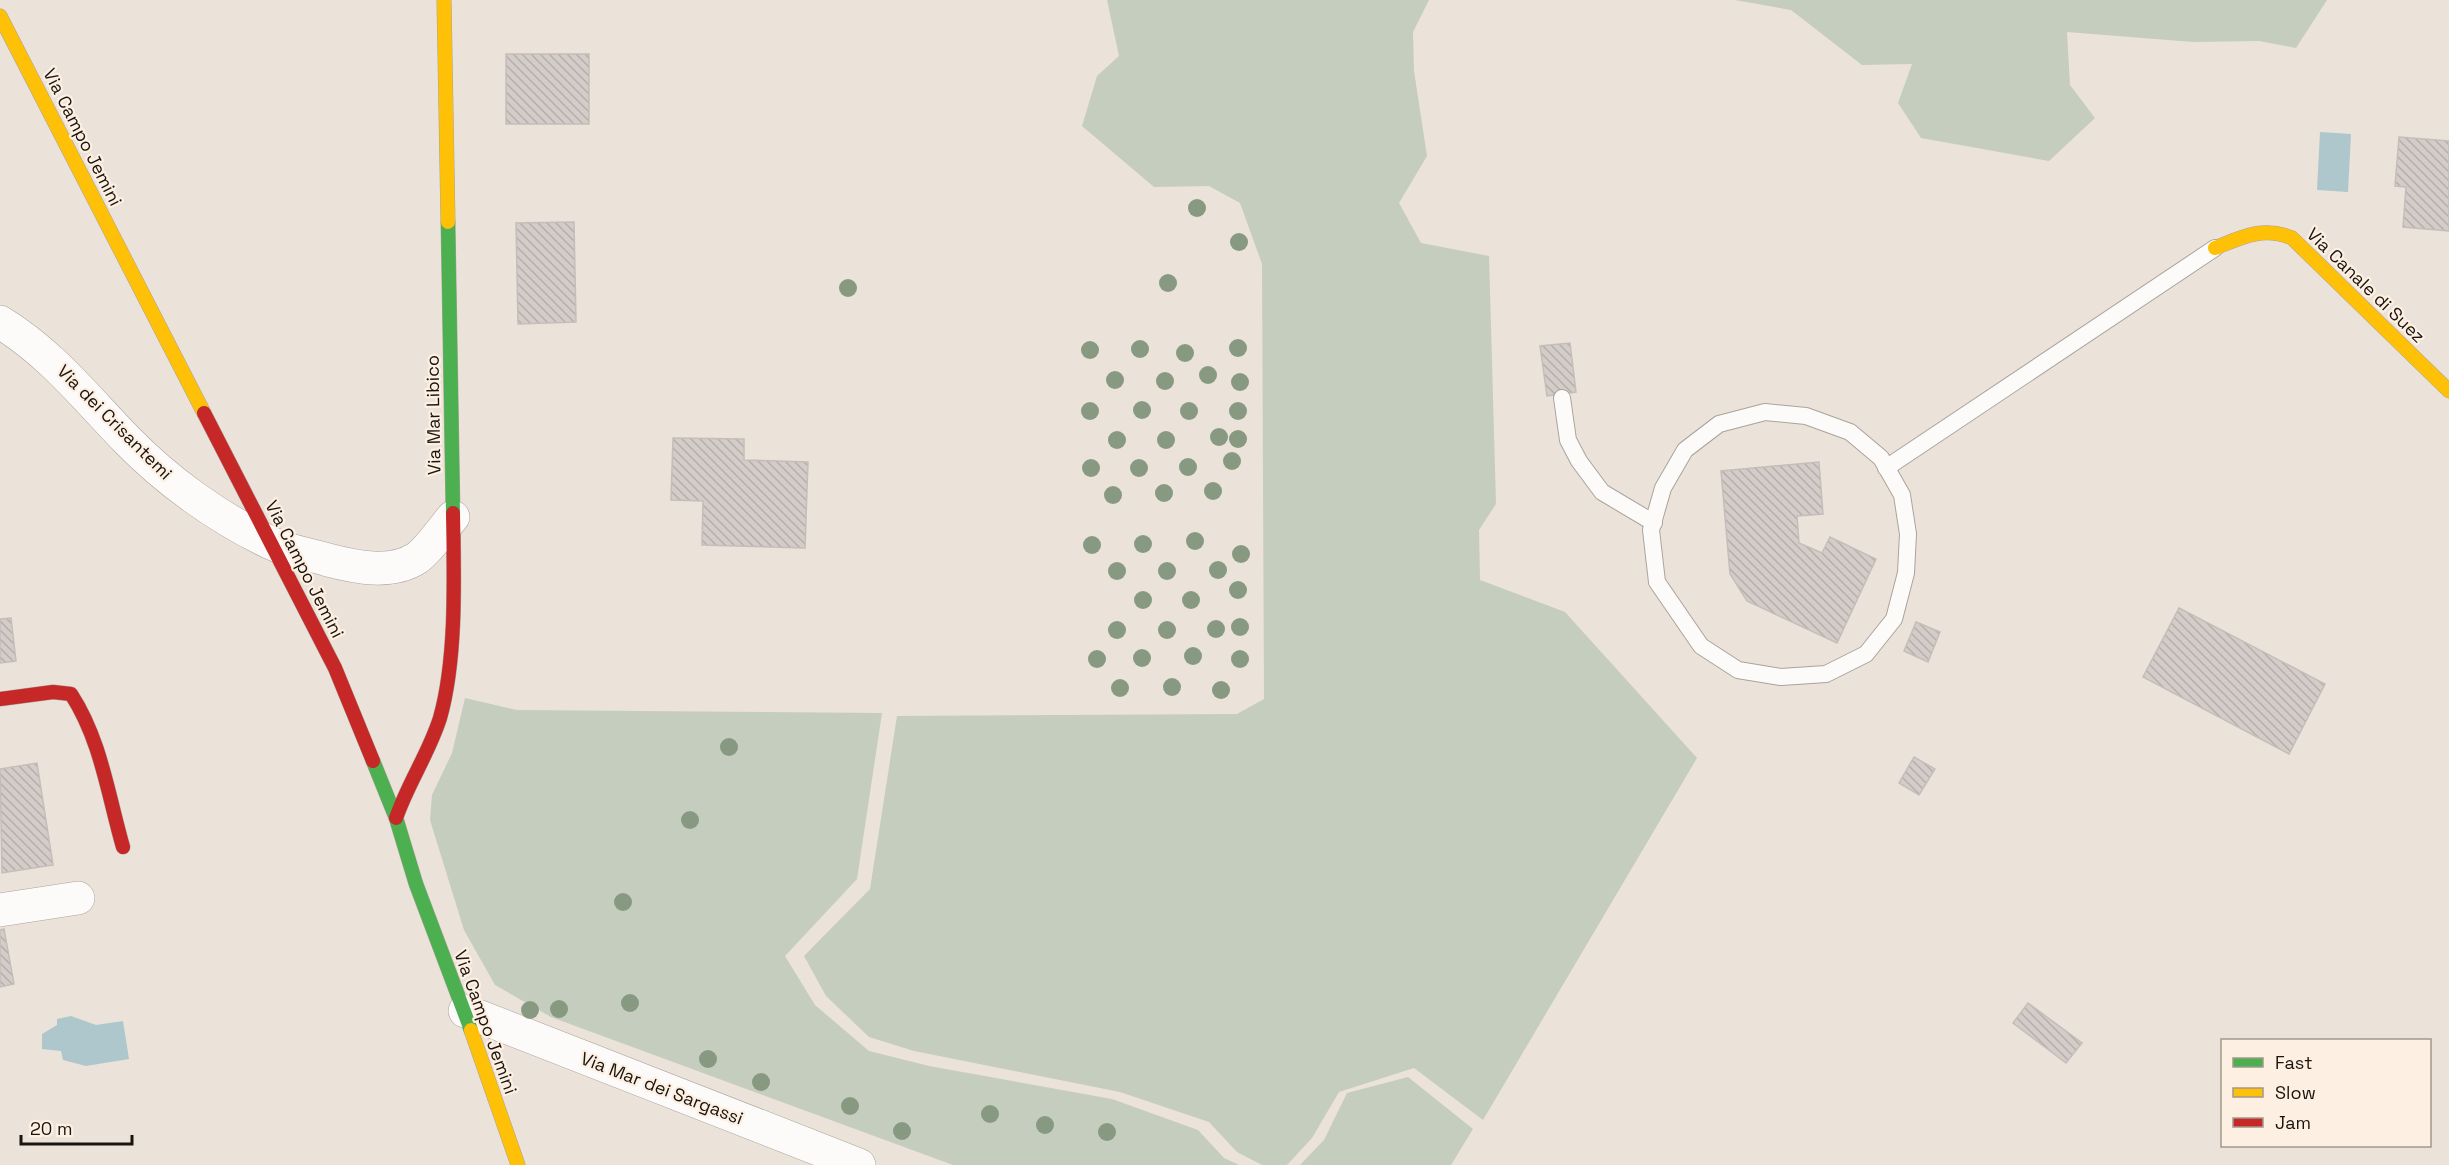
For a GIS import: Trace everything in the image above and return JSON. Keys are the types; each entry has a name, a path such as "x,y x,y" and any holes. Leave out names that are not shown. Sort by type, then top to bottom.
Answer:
{"street":[{"name":"Via Mar Libico","path":"396,818 404,795 430,745 440,717 451,663 453,517 444,0"},
{"name":"Via Campo Jemini","path":"0,16 335,668 396,818 416,884 465,1011 518,1165"},
{"name":"Via Canale di Suez","path":"2215,248 2253,232 2267,229 2292,238 2449,391"},
{"name":"Via dei Crisantemi","path":"0,322 39,350 64,372 127,440 156,466 201,502 271,543 336,562 380,568 399,566 418,558 453,517"},
{"path":"0,699 53,692 71,694 80,705 91,733 123,847"},
{"path":"0,910 78,898"},
{"name":"Via Mar dei Sargassi","path":"465,1011 859,1165"}],"lane":[{"path":"1887,468 2215,248"},
{"path":"1562,398 1569,440 1579,461 1602,492 1654,523"},
{"path":"1765,412 1806,416 1850,432 1881,458 1887,468 1902,495 1908,534 1906,573 1894,619 1866,654 1826,674 1781,677 1738,670 1701,646 1657,582 1651,530 1663,488 1685,450 1719,424 1765,412"}],"green space":[{"path":"1107,0 1429,0 1413,32 1414,71 1427,156 1399,203 1421,243 1489,256 1496,504 1479,530 1480,580 1565,612 1697,758 1483,1120 1414,1068 1339,1092 1312,1138 1287,1165 1262,1165 1237,1152 1209,1122 1120,1092 914,1051 869,1037 826,996 804,956 870,889 897,716 1237,714 1264,699 1262,264 1240,203 1209,186 1154,187 1082,126 1097,76 1119,56"},
{"path":"1735,0 2327,0 2296,48 2259,41 2193,42 2067,32 2070,85 2095,118 2049,161 1921,138 1898,103 1912,64 1862,65 1791,10"},
{"path":"465,698 517,710 882,713 857,879 785,956 815,1005 869,1051 929,1066 1112,1099 1198,1130 1224,1158 1239,1165 953,1165 551,1017 495,985 464,930 430,820 432,795 452,753"},
{"path":"1408,1077 1473,1129 1451,1165 1300,1165 1324,1140 1347,1093"}],"water":[{"path":"2320,132 2351,134 2348,192 2317,190"},
{"path":"71,1016 96,1025 123,1021 129,1059 86,1066 63,1060 61,1051 42,1049 42,1034 57,1025 57,1019"}],"building":[{"path":"506,54 589,54 589,124 506,124"},
{"path":"2399,137 2449,141 2449,231 2403,227 2406,187 2395,186"},
{"path":"574,222 576,322 518,324 516,223"},
{"path":"1570,343 1576,392 1547,396 1540,346"},
{"path":"673,438 744,439 744,460 808,462 805,548 702,545 703,501 671,500"},
{"path":"1819,462 1823,514 1797,516 1799,543 1822,553 1830,537 1876,559 1837,643 1747,601 1730,574 1721,471"},
{"path":"2179,608 2325,684 2289,754 2143,677"},
{"path":"11,618 16,661 0,663 0,619"},
{"path":"1916,622 1940,632 1928,662 1904,651"},
{"path":"1914,757 1935,769 1919,795 1899,783"},
{"path":"37,763 53,865 2,873 0,769"},
{"path":"4,929 14,984 0,987 0,930"},
{"path":"2028,1003 2082,1043 2066,1063 2013,1023"}],"traffic: fast":[{"path":"448,222 453,513"},
{"path":"373,761 396,818 416,884 471,1030"}],"traffic: slow":[{"path":"444,0 448,222"},
{"path":"0,16 204,413"},
{"path":"2215,248 2253,234 2272,233 2292,238 2449,391"},
{"path":"471,1030 518,1165"}],"traffic: jam":[{"path":"204,413 335,668 373,761"},
{"path":"396,818 435,731 445,695 452,643 453,513"},
{"path":"0,699 53,692 71,694 97,749 123,847"}]}
